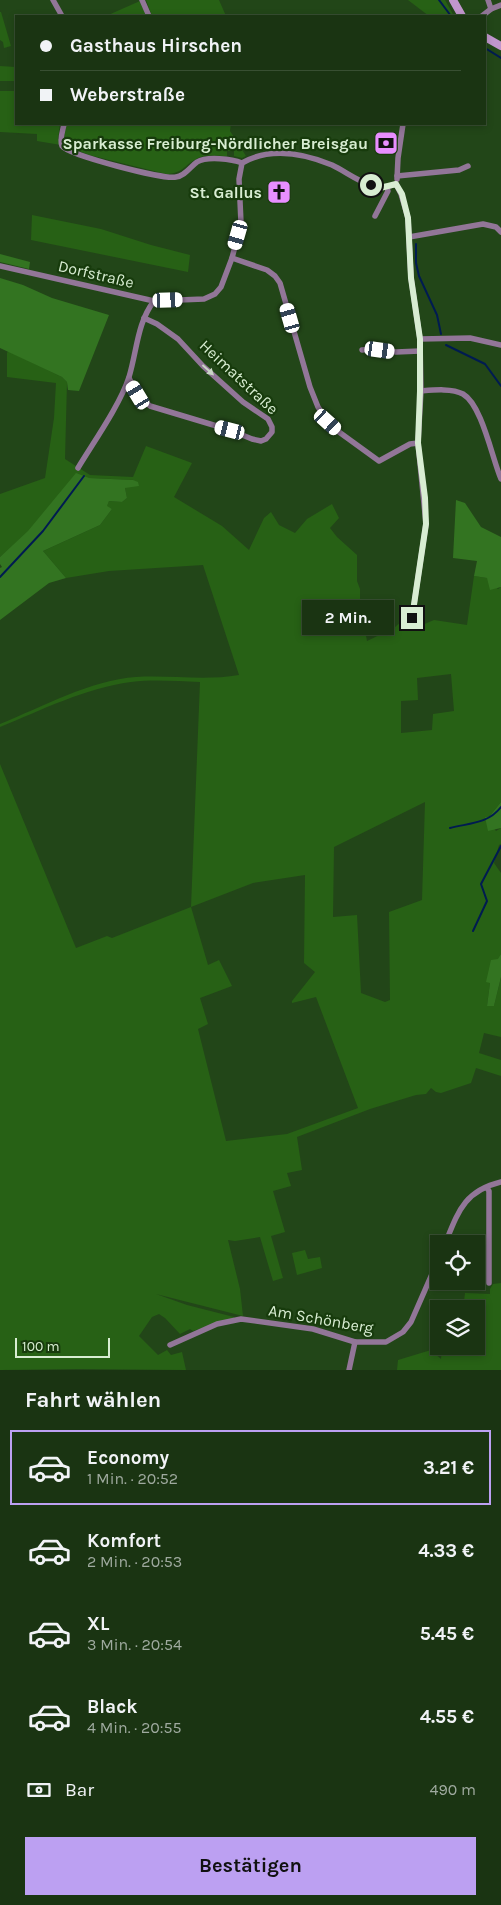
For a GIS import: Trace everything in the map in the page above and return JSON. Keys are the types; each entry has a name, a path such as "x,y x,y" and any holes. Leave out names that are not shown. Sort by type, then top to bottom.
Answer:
{"main road":[{"path":"453,0 461,15"},
{"path":"486,38 501,46"}],"street":[{"path":"53,0 61,15"},
{"path":"142,0 148,15"},
{"path":"488,0 491,9"},
{"path":"483,15 501,5"},
{"path":"64,125 61,142 62,146 69,151 82,157 174,178 182,176 197,162 203,160 234,159 242,163 263,154 276,152 318,160 360,181 380,188 387,188 396,184"},
{"path":"403,125 396,184 405,206 411,278 420,339 418,443 425,498 426,524 412,618"},
{"name":"Dorfstraße","path":"0,266 154,301 204,299 215,294 221,287 232,258 241,223 239,193 242,163"},
{"path":"397,176 459,170 468,166"},
{"path":"375,216 388,191 387,188"},
{"path":"409,237 478,224 489,224 501,232"},
{"path":"232,258 267,270 280,283 310,387 318,407 328,422 379,461 385,460 410,444 418,443"},
{"path":"78,468 117,403 129,378 140,327 154,301"},
{"name":"Heimatstraße","path":"129,378 138,395 150,406 261,441 266,440 272,432 268,419 237,396 203,366 178,339 157,324 144,318"},
{"path":"420,339 470,338 501,345"},
{"path":"362,350 420,351"},
{"path":"420,391 444,390 462,393 470,400 482,423 501,479"},
{"path":"449,1235 457,1214 468,1198 501,1182"},
{"path":"487,1188 489,1191 489,1283"},
{"name":"Am Schönberg","path":"170,1345 217,1324 241,1319 313,1329 355,1342 380,1343 395,1338 411,1322 430,1279"},
{"path":"349,1370 355,1342"}],"green space":[{"path":"146,0 219,0 226,15 152,15"},
{"path":"408,0 445,0 453,15 428,15"},
{"path":"140,1 146,15 108,15"},
{"path":"0,12 11,46 4,48 3,42 0,40"},
{"path":"0,66 15,67 15,81 0,81"},
{"path":"0,91 15,91 15,125 60,125 58,139 64,140 66,125 231,125 230,131 246,156 242,158 234,156 234,151 227,151 227,156 201,157 180,171 166,174 89,155 67,146 37,141 37,134 0,132"},
{"path":"32,215 101,229 190,255 188,272 31,240"},
{"path":"0,254 30,262 29,269 0,262"},
{"path":"0,278 23,285 52,298 109,315 79,391 68,390 67,382 62,377 0,348"},
{"path":"8,351 62,377 67,382 65,459 90,475 133,477 146,446 192,463 174,497 222,526 249,550 264,518 271,512 279,525 295,533 307,519 332,504 339,518 330,528 357,555 357,581 360,589 360,603 367,641 394,628 403,620 407,625 414,625 415,628 434,620 467,625 474,576 487,578 498,589 501,587 501,802 489,817 485,817 496,831 501,828 501,844 499,845 494,863 501,873 501,954 490,983 487,1006 494,1006 501,977 501,1037 484,1033 479,1053 501,1060 501,1076 476,1068 471,1083 441,1093 431,1088 426,1094 416,1095 370,1109 297,1137 302,1170 287,1173 291,1186 273,1191 285,1232 271,1236 283,1278 273,1281 260,1237 235,1241 228,1240 240,1289 243,1316 156,1294 187,1305 234,1317 234,1319 193,1331 190,1329 180,1334 159,1314 152,1317 139,1336 158,1355 167,1350 171,1355 182,1352 186,1370 0,1370 0,764 76,948 107,936 112,938 191,907 200,682 148,681 114,685 80,694 0,727 0,724 67,695 119,679 136,677 213,678 239,675 203,565 109,571 66,578 43,551 100,525 112,509 106,507 109,501 122,502 127,498 125,488 133,480 89,478 0,557 0,494 45,478 54,418 56,383 7,377","holes":["451,674 454,711 433,714 432,730 401,733 401,701 418,700 417,678","425,802 422,900 389,912 390,1000 385,1002 361,993 357,915 333,917 334,847","305,875 304,963 315,972 292,1003 316,997 358,1108 287,1134 226,1141 198,1029 208,1024 200,998 232,986 219,960 208,965 191,907 253,883"]},
{"path":"76,473 89,478 133,480 138,482 139,486 125,488 127,498 122,502 109,501 107,506 112,509 100,525 43,551 66,578 49,583 0,620 0,568 2,567 0,557 28,531"},
{"path":"456,500 465,503 481,527 501,537 501,587 490,590 487,578 474,576 477,561 453,558"},
{"path":"501,802 501,828 488,831 485,817 489,817"},
{"path":"501,954 501,977 494,1006 487,1006 490,983 486,982 491,960 498,959"},
{"path":"305,1250 308,1259 320,1257 322,1268 297,1275 292,1253"},
{"path":"501,1283 501,1370 397,1370 398,1360 430,1350 430,1355 437,1355 441,1359 441,1355 485,1355 485,1300 464,1300 465,1293 490,1294 493,1284"}],"waterway":[{"path":"439,0 450,15"},
{"path":"486,49 501,58"},
{"path":"416,244 416,263 419,276 437,315 441,334"},
{"path":"446,345 485,364 501,386"},
{"path":"0,577 43,531 84,476"},
{"path":"450,828 484,820 496,813 501,807"},
{"path":"473,931 487,901 481,884 501,846"}],"place":[{"name":"Sparkasse Freiburg-Nördlicher Breisgau","path":"386,143"},
{"name":"St. Gallus","path":"279,192"}],"route":[{"path":"371,185 387,188 396,184 402,194 408,218 408,248 420,339 418,443 425,498 426,524 412,618"}]}
